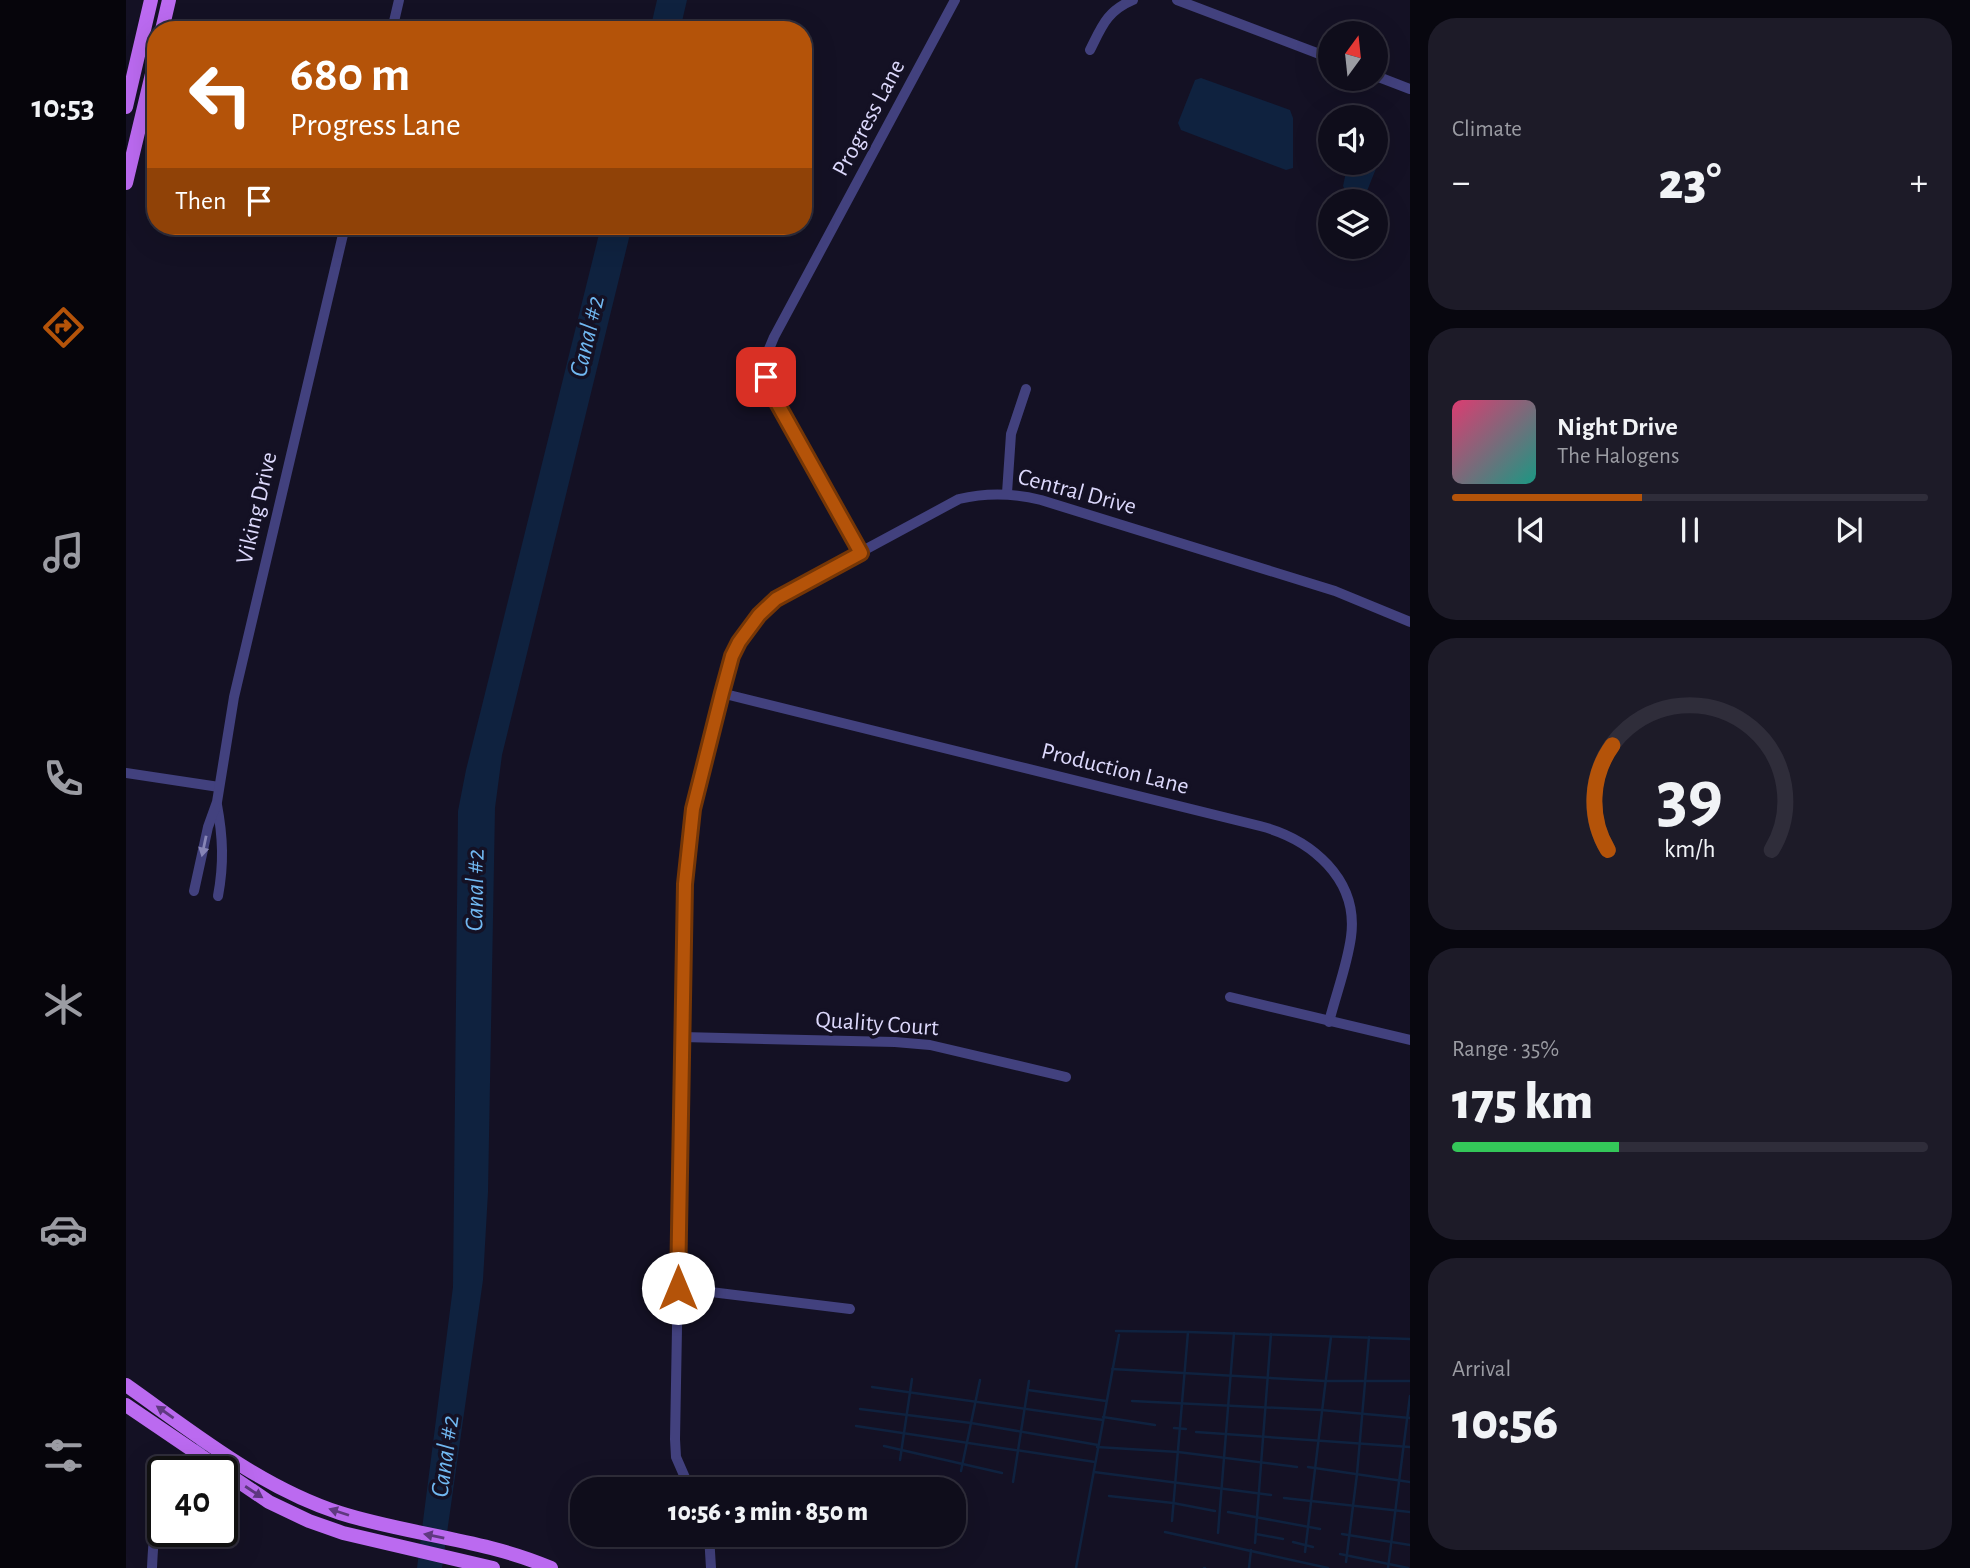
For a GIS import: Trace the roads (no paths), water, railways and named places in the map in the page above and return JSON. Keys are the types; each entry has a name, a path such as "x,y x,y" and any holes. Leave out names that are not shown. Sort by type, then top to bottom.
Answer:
{"main road":[{"path":"126,107 129,79 152,0"},
{"path":"164,21 169,0"},
{"path":"126,183 147,93"},
{"path":"126,1385 274,1486 340,1513 511,1554 551,1568"},
{"path":"126,1405 269,1502 309,1521 343,1533 493,1568"}],"street":[{"path":"394,21 399,0"},
{"name":"Progress Lane","path":"861,553 766,383 764,361 774,337 955,0"},
{"path":"1090,50 1105,19 1114,9 1133,0"},
{"path":"1177,0 1318,53"},
{"path":"129,79 147,84"},
{"path":"1388,81 1410,89"},
{"name":"Viking Drive","path":"194,891 208,827 217,802 234,697 343,235"},
{"path":"1007,493 1011,434 1026,389"},
{"name":"Central Drive","path":"685,1477 676,1457 675,1439 688,847 693,809 732,656 759,615 776,599 959,499 1007,493 1041,500 1330,590 1410,622"},
{"name":"Production Lane","path":"722,693 1273,829 1297,839 1320,856 1336,874 1344,887 1351,912 1351,937 1329,1022"},
{"path":"126,773 219,788"},
{"name":"Viking Drive","path":"217,802 223,840 223,871 218,896"},
{"path":"1230,997 1410,1040"},
{"name":"Quality Court","path":"682,1037 895,1041 930,1045 1066,1077"},
{"path":"678,1288 850,1309"},
{"path":"197,1454 204,1440"},
{"path":"152,1568 153,1547"},
{"path":"710,1547 711,1568"}],"water":[{"path":"657,0 687,0 682,21 652,21"},
{"path":"1201,78 1290,110 1293,118 1293,168 1286,170 1181,130 1178,123 1195,80"},
{"path":"1345,175 1373,175 1368,189 1345,189"},
{"name":"Canal #2","path":"599,235 630,235 502,755 495,808 488,1192 483,1280 442,1568 417,1568 453,1287 458,811"}],"waterway":[{"path":"1116,1331 1188,1332 1172,1521"},
{"path":"1188,1332 1410,1339"},
{"path":"1218,1533 1234,1333"},
{"path":"1255,1543 1271,1334"},
{"path":"1076,1568 1119,1335"},
{"path":"1305,1552 1331,1337"},
{"path":"1346,1562 1369,1337"},
{"path":"1112,1369 1325,1381 1410,1381"},
{"path":"900,1460 912,1379"},
{"path":"961,1471 980,1380"},
{"path":"1013,1482 1029,1381"},
{"path":"872,1387 1103,1420"},
{"path":"1028,1390 1106,1401"},
{"path":"1388,1568 1410,1396"},
{"path":"1132,1401 1321,1410 1410,1418"},
{"path":"860,1409 971,1423 1098,1445"},
{"path":"1103,1417 1155,1425"},
{"path":"856,1426 1095,1462"},
{"path":"1174,1428 1186,1429"},
{"path":"1196,1432 1410,1447"},
{"path":"884,1446 1002,1473"},
{"path":"1097,1447 1178,1452 1297,1467"},
{"path":"1308,1467 1410,1482"},
{"path":"1094,1472 1271,1495"},
{"path":"1109,1496 1215,1511"},
{"path":"1284,1498 1410,1512"},
{"path":"1228,1512 1320,1529"},
{"path":"1165,1532 1328,1568"},
{"path":"1256,1534 1283,1539"},
{"path":"1342,1534 1410,1545"},
{"path":"1293,1542 1313,1547"},
{"path":"1249,1568 1251,1550"},
{"path":"1340,1554 1408,1568"}]}
